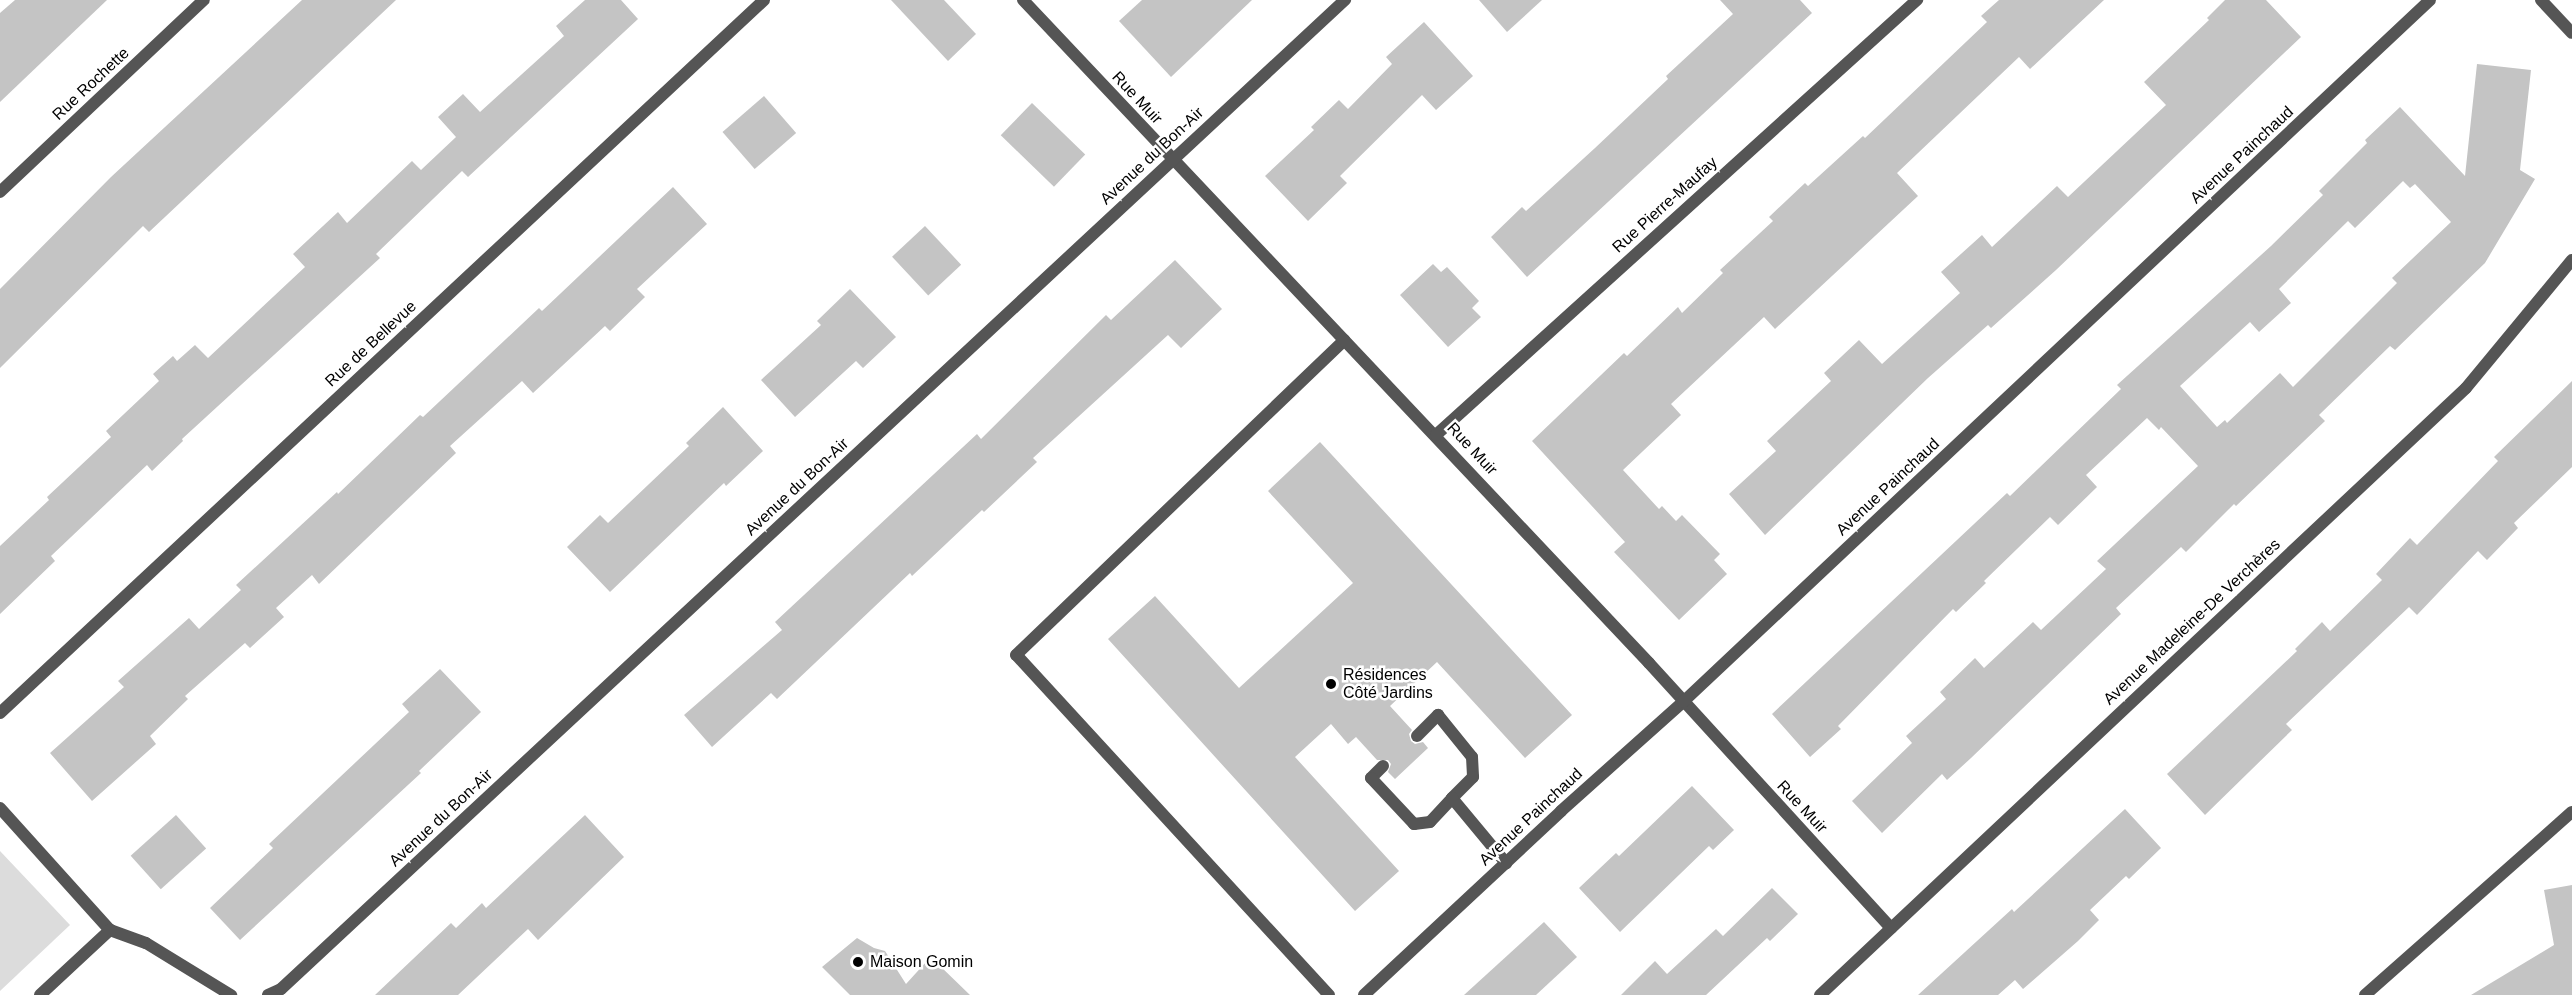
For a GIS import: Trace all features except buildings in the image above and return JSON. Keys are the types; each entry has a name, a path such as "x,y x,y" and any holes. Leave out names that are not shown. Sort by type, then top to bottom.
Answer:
{"street":[{"name":"Rue Rochette","path":"0,192 204,0"},
{"name":"Rue de Bellevue","path":"0,713 764,0"},
{"name":"Rue Muir","path":"1023,0 1171,160 1436,435 1891,928"},
{"name":"Avenue du Bon-Air","path":"268,995 281,989 1345,0"},
{"name":"Rue Pierre-Maufay","path":"1436,435 1917,0"},
{"name":"Avenue Painchaud","path":"1364,995 1506,862 1683,702 2430,0"},
{"path":"2541,0 2572,33"},
{"name":"Avenue Madeleine-De Verchères","path":"1820,995 2466,388 2572,260"},
{"path":"1329,995 1016,655 1344,340"},
{"path":"1383,766 1371,777 1414,824 1430,822 1473,777 1472,757 1438,716 1417,735"},
{"path":"1452,798 1506,862"},
{"path":"0,808 110,930 146,943 231,995"},
{"path":"2365,995 2572,812"},
{"path":"40,995 110,930"}],"shaded area":[{"path":"0,851 70,925 0,991"}],"place":[{"name":"Résidences Côté Jardins","path":"1331,684"},
{"name":"Maison Gomin","path":"858,962"}]}
